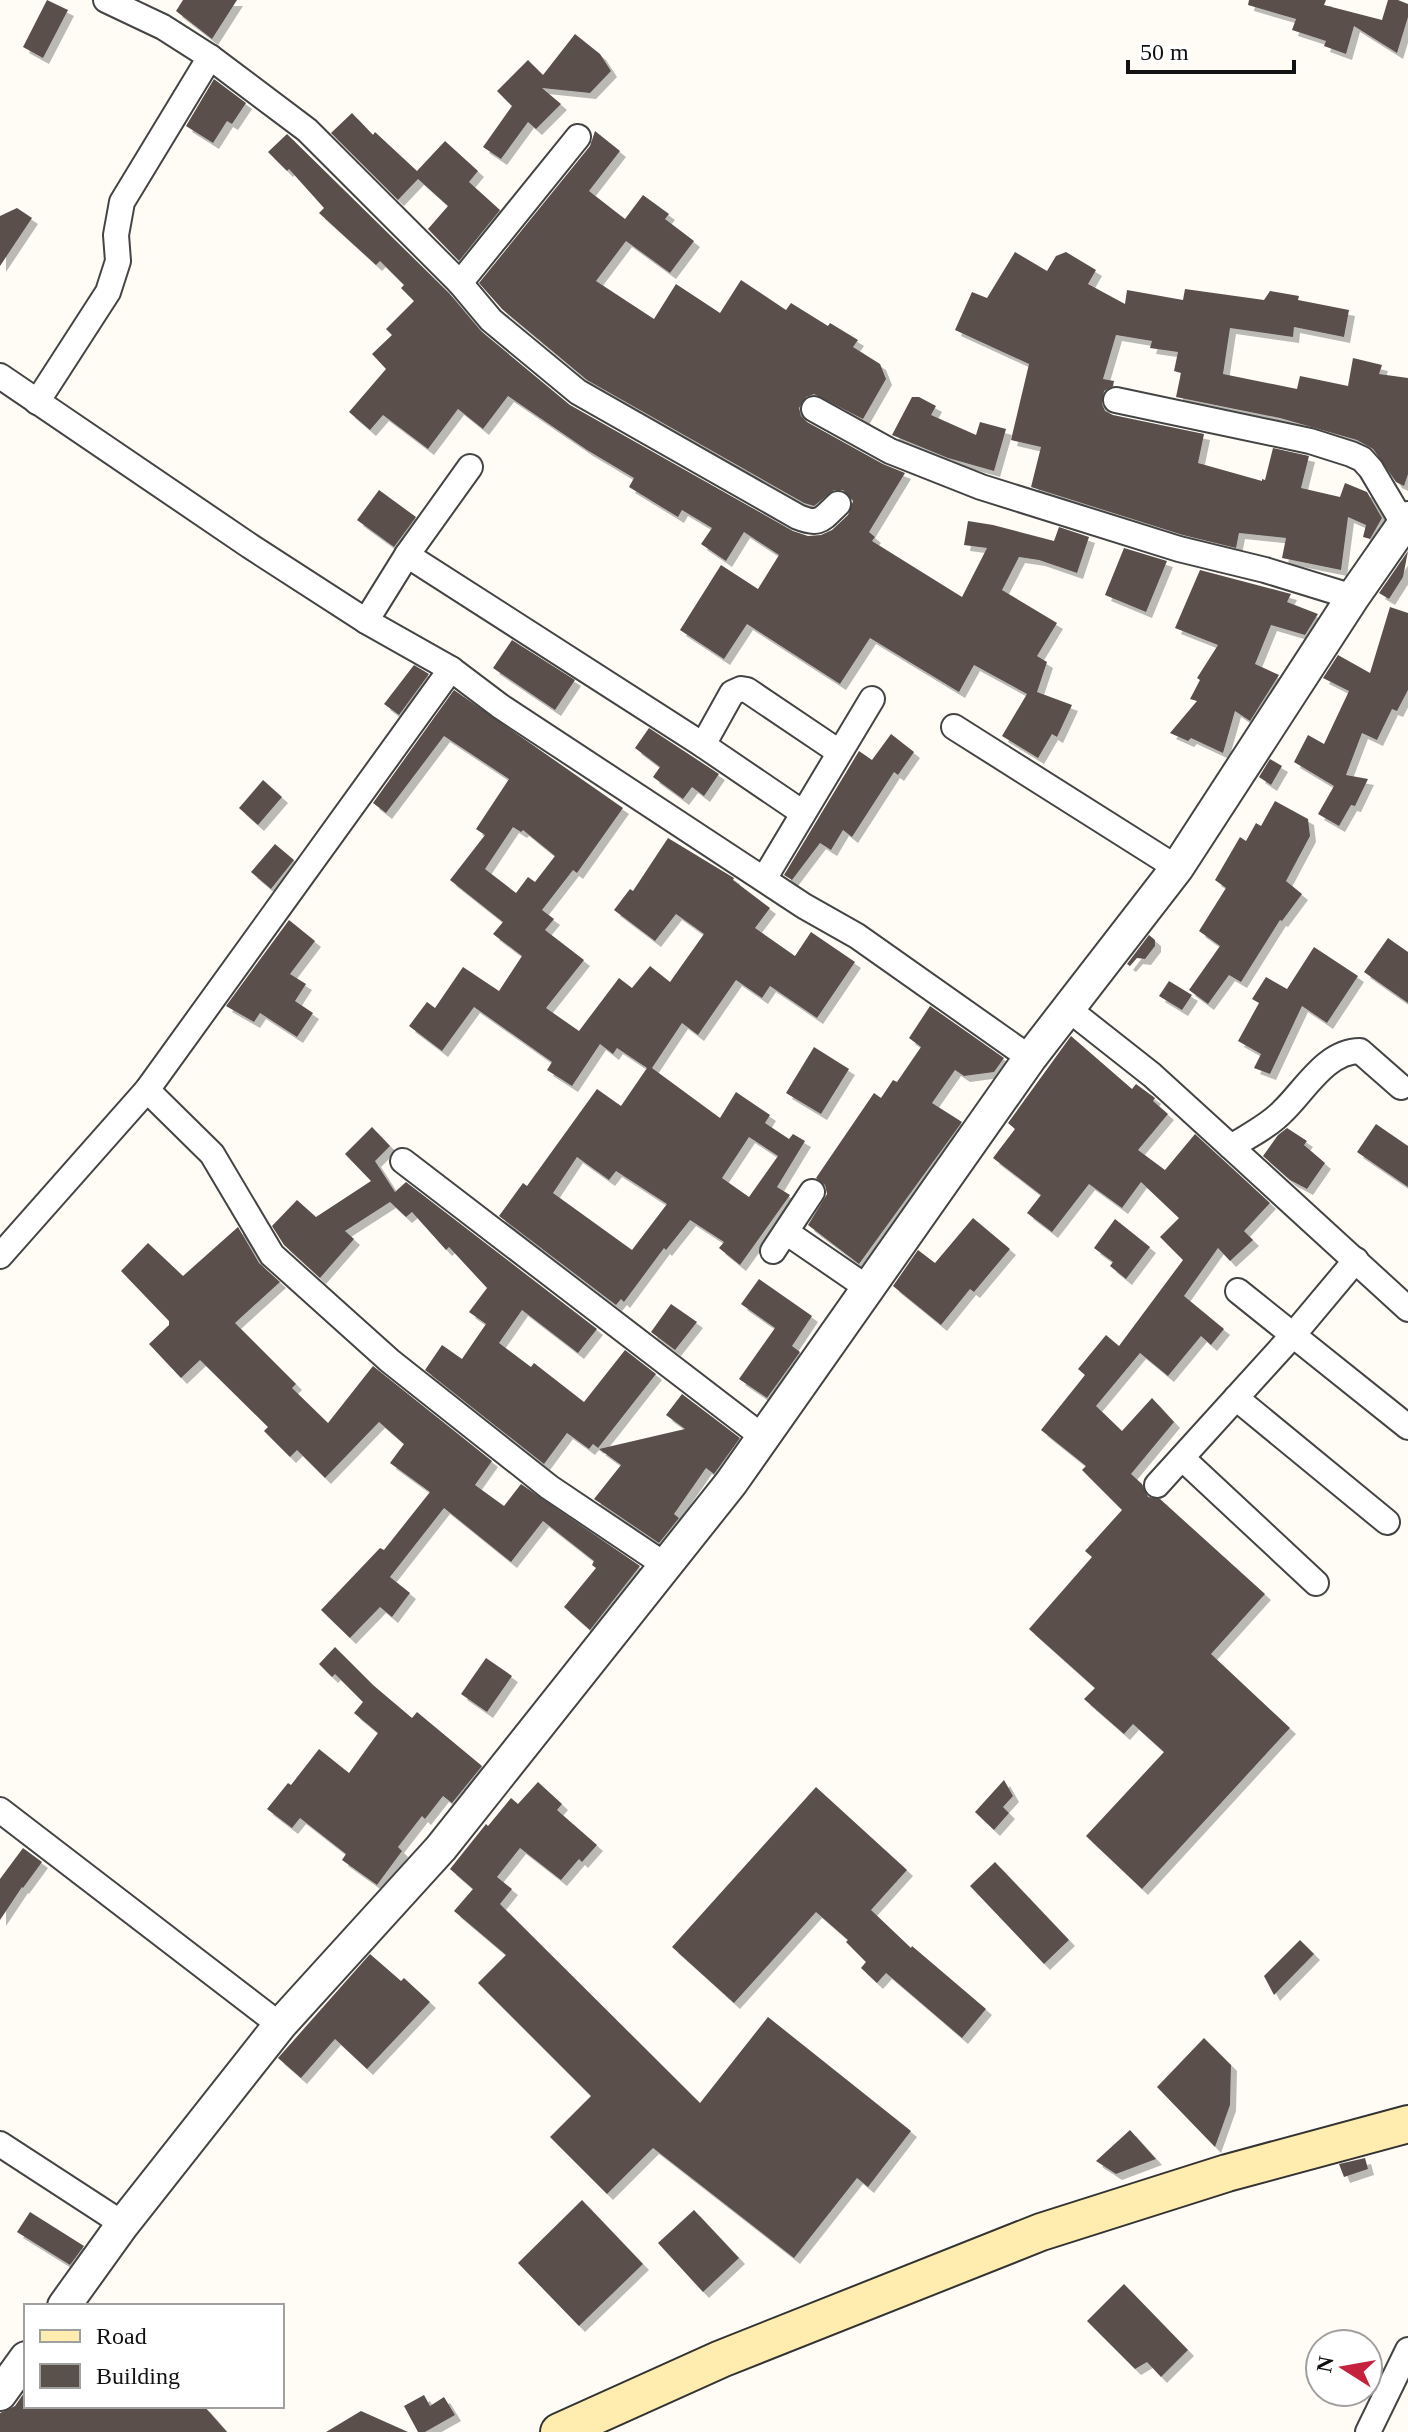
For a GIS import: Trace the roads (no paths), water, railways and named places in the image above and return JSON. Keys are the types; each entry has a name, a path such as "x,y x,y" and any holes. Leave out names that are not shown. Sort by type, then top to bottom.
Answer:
{"main road":[{"path":"559,2432 736,2353 1041,2232 1227,2173 1408,2124"}],"street":[{"path":"106,0 163,27 210,57 307,130 460,283 491,320 578,392 798,517 811,522 823,520 838,504"},
{"path":"37,402 108,292 118,261 116,235 122,202 210,57"},
{"path":"460,283 578,137"},
{"path":"0,376 250,546 366,621 451,669 500,706 804,906 869,944 1030,1058"},
{"path":"65,2304 123,2224 280,2025 441,1848 763,1437 1030,1058 1177,868 1353,597 1403,531 1371,469 1362,459 1310,441 1116,400"},
{"path":"814,409 890,451 981,487 1179,549 1353,597"},
{"path":"366,621 407,555 470,467"},
{"path":"407,555 803,813"},
{"path":"0,1256 147,1090 451,669"},
{"path":"703,745 732,693 741,689 747,690 839,752"},
{"path":"764,879 872,699"},
{"path":"954,727 1177,868"},
{"path":"1067,1008 1152,1075 1356,1260 1403,1294"},
{"path":"1231,1147 1282,1113 1327,1065 1345,1053 1360,1051 1401,1087"},
{"path":"147,1090 212,1154 272,1255 390,1361 549,1487 665,1565"},
{"path":"403,1161 763,1437"},
{"path":"812,1192 779,1241 869,1289"},
{"path":"1157,1485 1294,1334 1356,1260"},
{"path":"1238,1291 1408,1427"},
{"path":"1236,1398 1387,1522"},
{"path":"1182,1458 1316,1583"},
{"path":"0,1810 280,2025"},
{"path":"0,2144 123,2224"},
{"path":"1368,2432 1402,2380 1408,2350"},
{"path":"0,2394 24,2361"}]}
